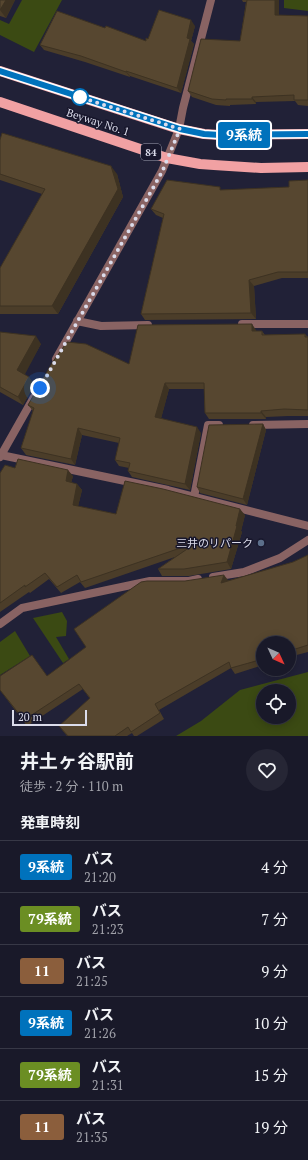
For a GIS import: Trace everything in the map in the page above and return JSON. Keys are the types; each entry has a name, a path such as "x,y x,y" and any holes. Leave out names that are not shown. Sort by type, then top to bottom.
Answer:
{"main road":[{"name":"Beyway No. 1","path":"0,71 180,129 204,134 308,134"},
{"name":"Beyway No. 1","path":"0,102 168,158 207,165 261,168 308,167"}],"street":[{"path":"51,368 162,172 180,129 183,108 211,0"},
{"path":"77,321 101,326 155,325"},
{"path":"232,324 308,324"},
{"path":"40,388 0,456 168,490 308,526"},
{"path":"246,425 308,424"},
{"path":"194,497 208,425 231,425"},
{"path":"0,624 22,608 150,581 189,581 244,572 280,558 308,540"}],"green space":[{"path":"22,0 62,0 34,52 0,35 0,20 9,24"},
{"path":"284,0 308,0 308,11 284,8"},
{"path":"62,612 67,621 66,636 56,637 69,659 63,663 33,618"},
{"path":"15,631 30,656 0,675 0,642"},
{"path":"308,672 308,736 176,736 201,721 240,690 256,686 256,724 296,724 296,684 263,684"}],"building":[{"path":"0,0 6,0 0,10"},
{"path":"247,0 275,0 275,15 308,16 308,100 294,100 294,95 252,97 252,99 212,99 188,91 201,39 240,41"},
{"path":"159,10 191,20 187,38 190,39 177,88 81,56 40,45 57,11 105,28 106,26 146,41"},
{"path":"2,133 111,166 118,189 52,306 0,306 0,268 45,189 0,174 0,140"},
{"path":"167,180 220,187 220,190 289,187 289,181 308,180 308,272 278,272 249,280 251,313 141,314 164,214 151,209"},
{"path":"252,324 252,331 262,331 262,335 305,334 305,337 308,337 308,410 284,409 261,411 261,413 205,413 204,383 165,383 155,417 197,427 185,484 128,471 130,463 115,460 120,438 78,428 71,459 21,448 34,408 28,405 52,363 67,342 86,344 129,364 138,325"},
{"path":"0,332 36,336 17,370 29,377 18,397 0,387"},
{"path":"263,424 243,499 197,487 209,425"},
{"path":"18,459 68,470 66,481 77,484 73,505 116,514 125,481 163,489 240,509 227,562 184,569 158,569 193,545 192,544 81,582 77,575 57,587 45,573 0,603 0,473 5,465 15,468"},
{"path":"308,555 308,645 296,649 296,636 256,636 256,661 231,668 229,662 155,704 160,713 131,732 128,727 115,736 68,736 59,726 90,698 79,684 24,720 0,690 0,676 32,655 47,676 86,647 74,629 141,582 185,581 224,575 221,583 293,562"}],"bus line":[{"name":"9系統","path":"0,71 152,121 204,134 308,134"}],"place":[{"name":"三井のリパーク","path":"261,543"}],"route":[{"path":"40,388 162,172 180,129 76,96 80,97"}]}
